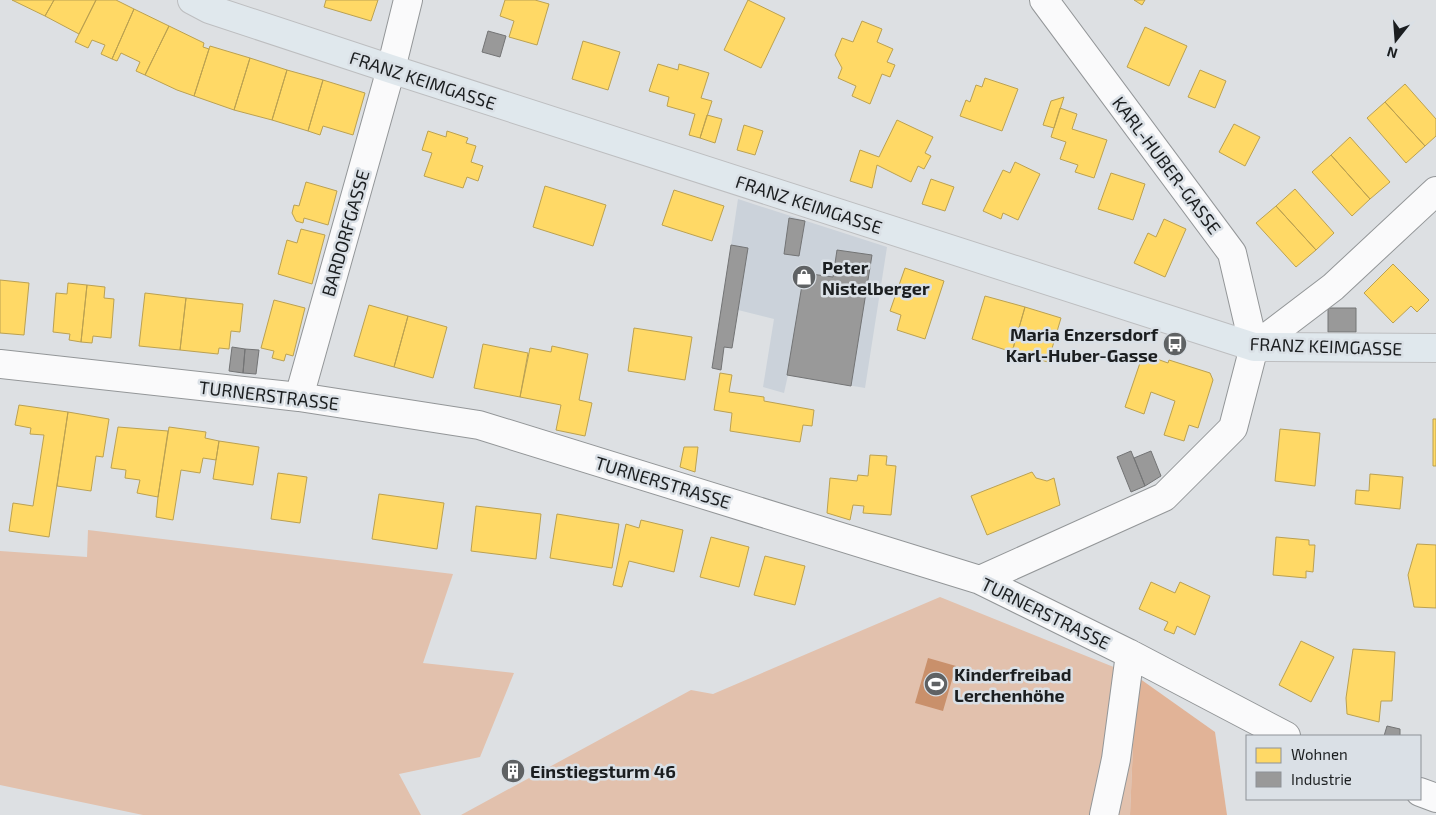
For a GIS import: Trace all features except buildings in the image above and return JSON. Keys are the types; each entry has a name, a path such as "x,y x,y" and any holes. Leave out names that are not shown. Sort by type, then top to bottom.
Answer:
{"main road":[{"name":"FRANZ KEIMGASSE","path":"192,0 209,9 391,69 1254,347 1436,348"}],"street":[{"name":"BARDORFGASSE","path":"299,397 391,69 408,0"},
{"name":"KARL-HUBER-GASSE","path":"1044,0 1232,253 1254,347"},
{"path":"980,580 1164,497 1233,428 1254,347 1333,287 1436,191"},
{"name":"TURNERSTRASSE","path":"0,364 299,397 479,425 980,580 1130,654 1284,735"},
{"path":"1104,815 1116,759 1130,654"},
{"path":"1421,792 1436,798"}],"shaded area":[{"name":"Peter Nistelberger","path":"738,199 887,247 865,388 788,375 784,393 763,387 774,319 722,306"},
{"path":"88,530 453,574 423,663 514,673 480,757 399,774 421,815 143,815 0,785 0,551 87,557"},
{"path":"940,597 1136,676 1130,815 461,815 691,690 713,694"},
{"name":"Kinderfreibad Lerchenhöhe","path":"928,658 956,666 943,711 915,703"},
{"path":"1136,676 1215,732 1227,815 1130,815"}],"place":[{"name":"Peter Nistelberger","path":"804,277"},
{"name":"Maria Enzersdorf Karl-Huber-Gasse","path":"1175,344"},
{"name":"Kinderfreibad Lerchenhöhe","path":"936,684"},
{"name":"Einstiegsturm 46","path":"513,771"}]}
